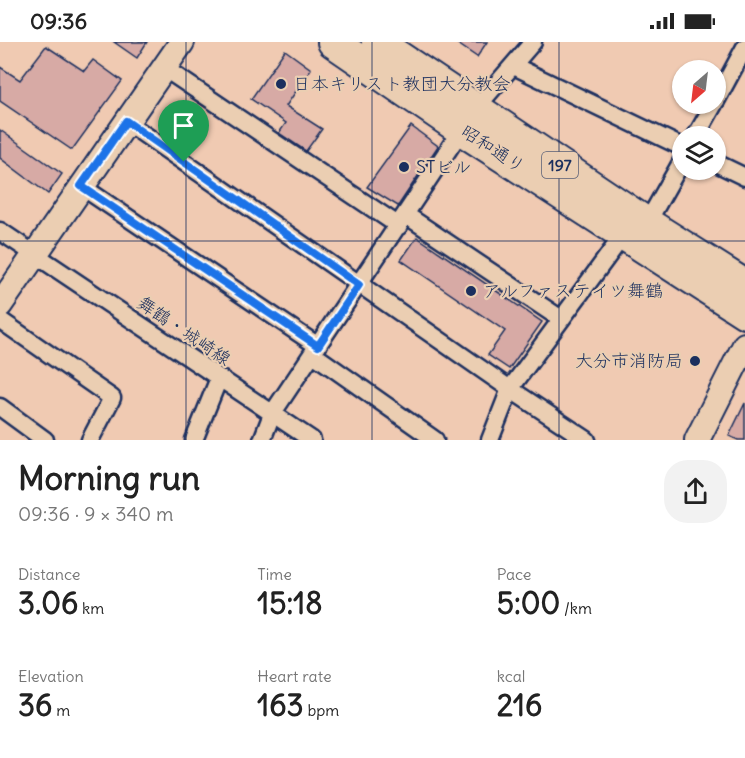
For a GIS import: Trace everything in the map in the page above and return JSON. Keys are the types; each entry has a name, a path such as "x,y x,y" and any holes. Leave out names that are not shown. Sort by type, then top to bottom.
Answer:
{"highway":[{"name":"昭和通り","path":"333,42 470,120 635,228 745,313"},
{"name":"昭和通り","path":"377,42 470,120"},
{"name":"昭和通り","path":"635,228 745,285"}],"street":[{"path":"0,305 182,42"},
{"path":"262,440 272,414 470,120 533,42"},
{"path":"726,82 745,47"},
{"path":"514,66 672,142"},
{"path":"164,68 561,319"},
{"path":"126,121 359,285 586,440"},
{"path":"726,168 745,177"},
{"path":"490,440 510,389 561,319 635,228 672,175"},
{"path":"81,186 315,350 435,440"},
{"name":"舞鶴・城崎線","path":"0,231 312,440"},
{"path":"0,320 112,398 90,440"},
{"path":"697,440 745,345"},
{"path":"194,440 219,378"},
{"path":"0,408 45,440"}],"building":[{"path":"114,42 147,42 137,58"},
{"path":"455,42 487,42 477,57"},
{"path":"46,46 84,71 93,60 122,81 72,150 0,101 0,67 20,80"},
{"name":"日本キリスト教団大分教会","path":"285,50 311,69 286,106 322,129 306,151 279,133 286,123 251,99"},
{"name":"STビル","path":"411,126 438,146 398,206 367,187"},
{"path":"0,130 62,174 48,194 0,158"},
{"name":"アルファステイツ舞鶴","path":"417,237 542,322 509,369 488,355 505,331 401,260"},
{"path":"745,403 745,440 738,440 729,436"}],"place":[{"name":"日本キリスト教団大分教会","path":"281,84"},
{"name":"STビル","path":"404,167"},
{"name":"アルファステイツ舞鶴","path":"471,291"},
{"name":"大分市消防局","path":"695,361"}],"route":[{"path":"126,121 184,162 359,285 318,346 81,186 126,121"}]}
